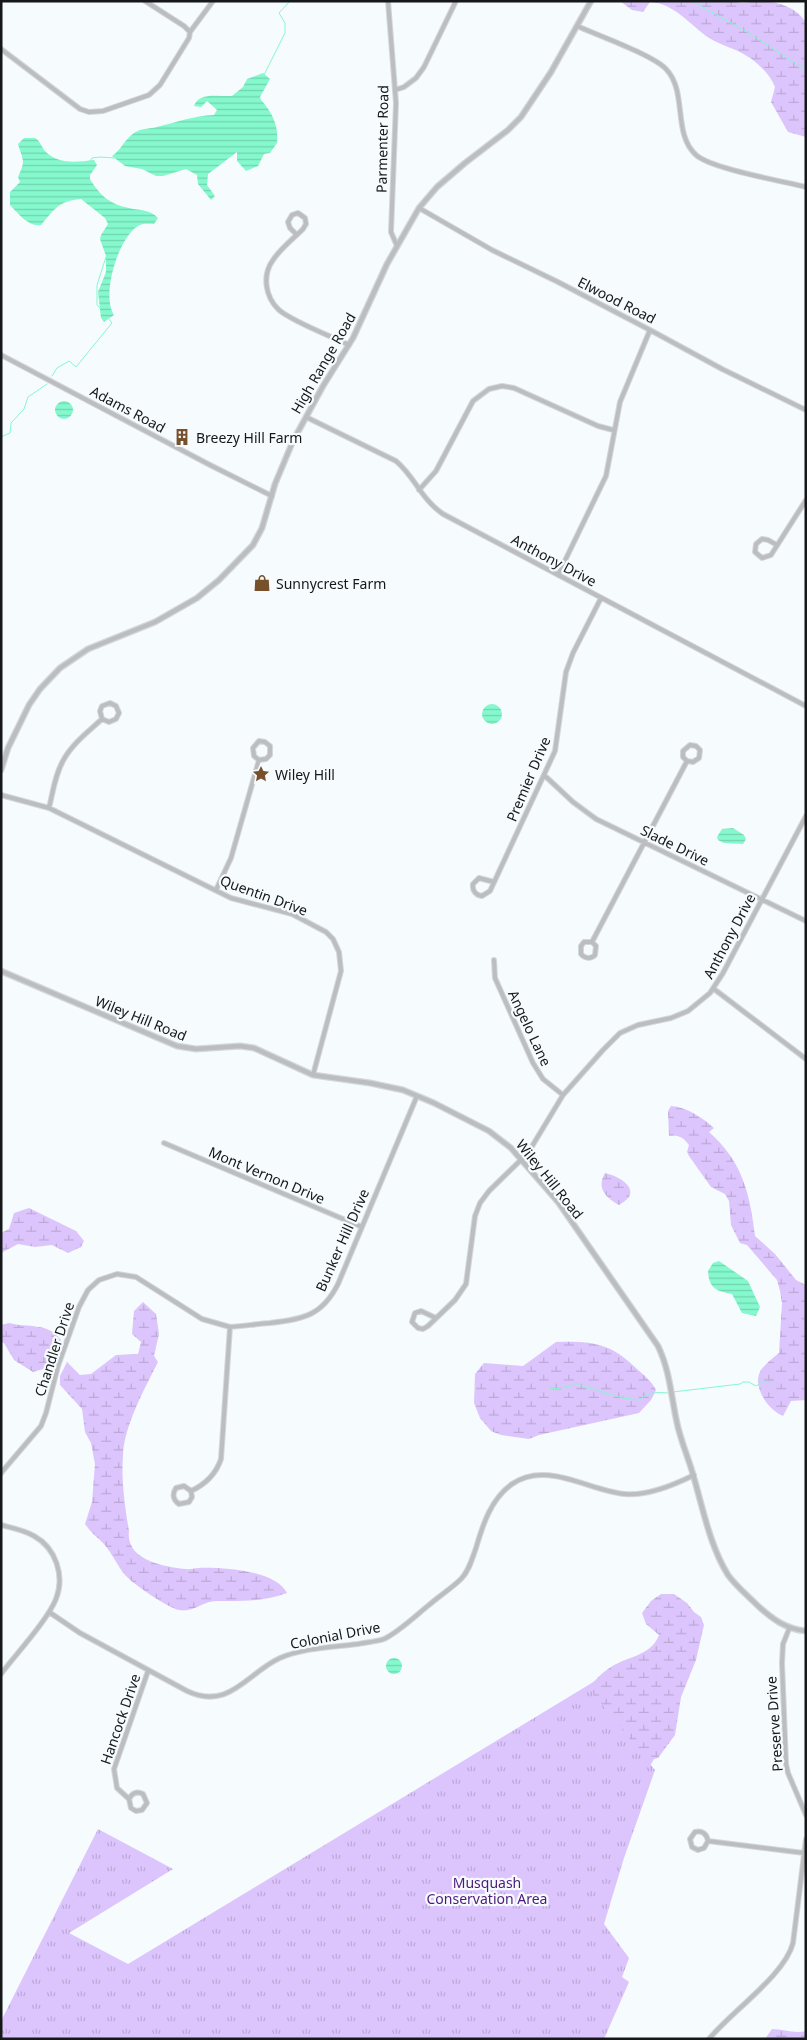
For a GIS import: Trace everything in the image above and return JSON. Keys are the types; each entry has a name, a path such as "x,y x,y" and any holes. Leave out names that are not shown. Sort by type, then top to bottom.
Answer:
{"street":[{"path":"145,1 186,27 190,32"},
{"path":"1,49 80,109 89,112 103,111 145,97 160,85 190,36 190,32 213,1"},
{"name":"Parmenter Road","path":"388,1 396,122 391,232 396,246"},
{"path":"395,90 404,87 416,78 424,67 456,1"},
{"name":"High Range Road","path":"1,770 8,748 29,705 53,675 88,649 155,622 181,609 205,593 253,545 262,528 281,467 326,379 349,345 396,246 419,208 437,187 508,130 521,116 551,72 591,1"},
{"path":"577,26 648,57 665,68 675,85 685,137 689,146 698,157 720,166 806,187"},
{"name":"Elwood Road","path":"419,208 492,250 650,330 722,369 806,410"},
{"path":"297,235 290,228 288,222 292,215 298,213 305,218 306,224 297,235 277,254 270,264 267,276 269,294 275,305 284,313 349,345"},
{"path":"558,575 606,476 610,461 613,430 620,402 650,330"},
{"name":"Adams Road","path":"1,355 210,466 272,496"},
{"path":"419,490 436,471 469,406 478,396 489,389 502,386 514,388 598,426 613,430"},
{"name":"Anthony Drive","path":"306,417 396,461 407,472 429,504 443,514 806,706"},
{"path":"777,545 762,539 756,544 755,550 759,556 766,558 771,555 806,500"},
{"name":"Premier Drive","path":"494,882 479,878 473,884 473,890 479,896 486,895 490,891 544,775 558,742 564,682 569,663 602,598"},
{"path":"108,703 116,706 119,713 115,720 107,722 102,719 100,711 102,706 108,703"},
{"path":"49,808 57,777 64,760 75,744 102,719"},
{"path":"265,742 270,746 270,755 266,759 259,760 254,756 253,748 256,743 265,742"},
{"path":"687,746 696,746 700,750 699,758 695,762 687,761 683,757 683,751 687,746"},
{"path":"216,890 231,858 259,760"},
{"path":"592,942 687,761"},
{"name":"Slade Drive","path":"544,775 588,814 806,921"},
{"name":"Quentin Drive","path":"1,795 49,808 216,890 241,901 296,916 326,932 337,948 341,971 313,1075"},
{"name":"Anthony Drive","path":"436,1318 461,1292 466,1284 475,1216 480,1203 488,1191 522,1161 563,1095 620,1033 638,1026 680,1015 696,1006 714,989 806,816"},
{"path":"584,942 592,942 596,946 595,955 585,958 581,954 581,946 584,942"},
{"name":"Angelo Lane","path":"494,960 498,984 533,1063 543,1079 563,1095"},
{"name":"Wiley Hill Road","path":"1,971 172,1045 186,1048 240,1046 254,1048 313,1075 384,1086 417,1096 489,1131 504,1142 564,1210 582,1239 658,1346 671,1382 678,1430 694,1475 712,1538 729,1576 767,1614 789,1628 806,1631"},
{"path":"714,989 806,1059"},
{"name":"Bunker Hill Drive","path":"230,1327 300,1318 317,1310 334,1292 417,1096"},
{"name":"Mont Vernon Drive","path":"164,1143 362,1227"},
{"name":"Chandler Drive","path":"1,1473 41,1426 58,1366 79,1307 88,1290 99,1280 117,1274 136,1277 202,1320 230,1327"},
{"path":"421,1311 436,1318 424,1329 415,1327 412,1322 415,1313 421,1311"},
{"path":"192,1491 209,1480 222,1459 230,1327"},
{"name":"Colonial Drive","path":"49,1612 72,1629 191,1694 215,1697 237,1688 276,1660 285,1656 386,1638 462,1578 470,1565 480,1533 494,1502 504,1491 524,1478 548,1475 614,1493 630,1494 644,1493 682,1481 694,1475"},
{"path":"178,1486 187,1486 192,1491 192,1497 188,1502 180,1504 175,1500 173,1494 178,1486"},
{"path":"1,1525 33,1535 45,1544 53,1555 58,1569 59,1583 56,1598 49,1612 1,1674"},
{"name":"Preserve Drive","path":"789,1628 783,1644 782,1663 786,1764 791,1782 806,1815"},
{"name":"Hancock Drive","path":"128,1799 132,1794 138,1792 143,1794 147,1803 142,1810 136,1811 130,1808 128,1799 117,1788 114,1769 148,1671"},
{"path":"701,1831 706,1835 708,1841 706,1846 698,1850 692,1847 690,1839 692,1833 701,1831"},
{"path":"709,2039 769,1979 788,1957 794,1943 806,1839"},
{"path":"708,1841 804,1853"}],"green space":[{"path":"620,1 734,1 743,3 764,1 778,3 797,13 806,23 806,137 788,132 771,102 775,87 771,79 750,58 709,38 667,6 650,2 643,12 632,10"},
{"path":"671,1106 683,1108 705,1120 714,1128 709,1132 737,1166 747,1192 755,1236 775,1254 796,1280 806,1285 806,1400 791,1401 783,1416 772,1409 767,1403 758,1383 758,1376 761,1370 779,1353 782,1303 777,1280 747,1245 740,1243 731,1225 729,1201 725,1194 711,1187 689,1156 687,1152 689,1145 680,1137 669,1136 668,1111"},
{"path":"605,1173 623,1181 629,1188 629,1197 619,1205 606,1196 602,1188 602,1178"},
{"path":"29,1208 76,1231 84,1241 81,1247 68,1253 52,1245 35,1247 18,1244 1,1253 1,1233 9,1229 14,1213"},
{"path":"143,1302 156,1314 159,1334 154,1356 158,1362 136,1407 124,1444 123,1474 129,1541 133,1549 140,1555 158,1564 187,1569 233,1569 247,1572 272,1579 281,1585 287,1593 261,1599 216,1601 189,1610 179,1610 167,1605 129,1579 103,1543 85,1524 92,1502 95,1464 91,1443 85,1432 82,1409 60,1385 60,1376 67,1362 80,1375 91,1374 116,1355 138,1354 141,1342 132,1334 134,1311"},
{"path":"9,1323 44,1328 56,1334 61,1340 53,1366 33,1372 14,1360 4,1343 1,1342 1,1325"},
{"path":"556,1342 591,1343 619,1354 652,1384 656,1390 651,1400 639,1413 539,1435 529,1439 501,1435 491,1431 480,1418 474,1403 475,1374 484,1363 523,1366"},
{"path":"661,1594 674,1594 687,1603 701,1617 704,1625 696,1660 681,1697 675,1735 658,1758 654,1759 628,1804 585,1691 608,1669 644,1652 655,1642 659,1635 646,1624 642,1613 651,1601"},
{"name":"Musquash Conservation Area","path":"595,1681 591,1691 655,1770 624,1858 604,1924 629,1958 622,1977 629,1982 604,2039 1,2039 1,2021 98,1829 173,1869 69,1933 128,1964"},
{"path":"772,2029 797,2032 806,2031 806,2039 765,2039"}],"shaded area":[{"path":"263,73 270,79 260,97 274,120 277,131 277,143 270,153 264,154 258,166 246,171 237,161 237,152 208,174 207,185 215,196 211,200 198,184 197,175 186,169 163,176 156,176 142,169 125,166 112,156 131,135 139,130 214,115 217,110 207,101 201,107 194,106 197,101 200,98 210,96 232,96 243,87 247,79"},
{"path":"24,138 35,138 45,151 62,161 94,160 97,165 90,175 90,179 97,190 111,202 123,207 148,212 158,218 154,224 138,226 124,242 118,254 109,294 110,306 114,315 104,322 101,318 98,292 106,272 106,256 100,239 108,224 105,218 81,199 62,204 41,225 28,222 10,205 10,192 20,182 18,177 23,160 18,144"},
{"path":"64,401 70,404 73,410 70,416 64,419 58,416 55,410 58,404"},
{"path":"488,704 496,704 502,710 502,718 496,724 488,724 482,718 482,710"},
{"path":"733,828 744,835 746,839 743,844 724,843 718,840 717,837 722,829"},
{"path":"719,1261 748,1281 760,1307 756,1316 742,1313 732,1294 722,1292 712,1285 708,1271 713,1263"},
{"path":"394,1658 400,1660 402,1666 400,1672 394,1674 388,1672 386,1666 388,1660"}],"waterway":[{"path":"264,75 285,33 285,23 279,13 290,1"},
{"path":"692,1 747,32 806,70"},
{"path":"90,161 92,158 100,157 115,158"},
{"path":"100,308 97,305 97,285 106,257"},
{"path":"52,376 57,368 69,361 76,367 112,323 109,319"},
{"path":"1,437 10,433 11,423 24,409 28,397 47,384"},
{"path":"673,1392 740,1384 743,1382 749,1382 756,1386 764,1381 773,1382"},
{"path":"550,1388 557,1389 579,1385 623,1398 639,1400 653,1393 669,1393"}],"place":[{"name":"Breezy Hill Farm","path":"182,437"},
{"name":"Sunnycrest Farm","path":"262,583"},
{"name":"Wiley Hill","path":"261,774"}]}
